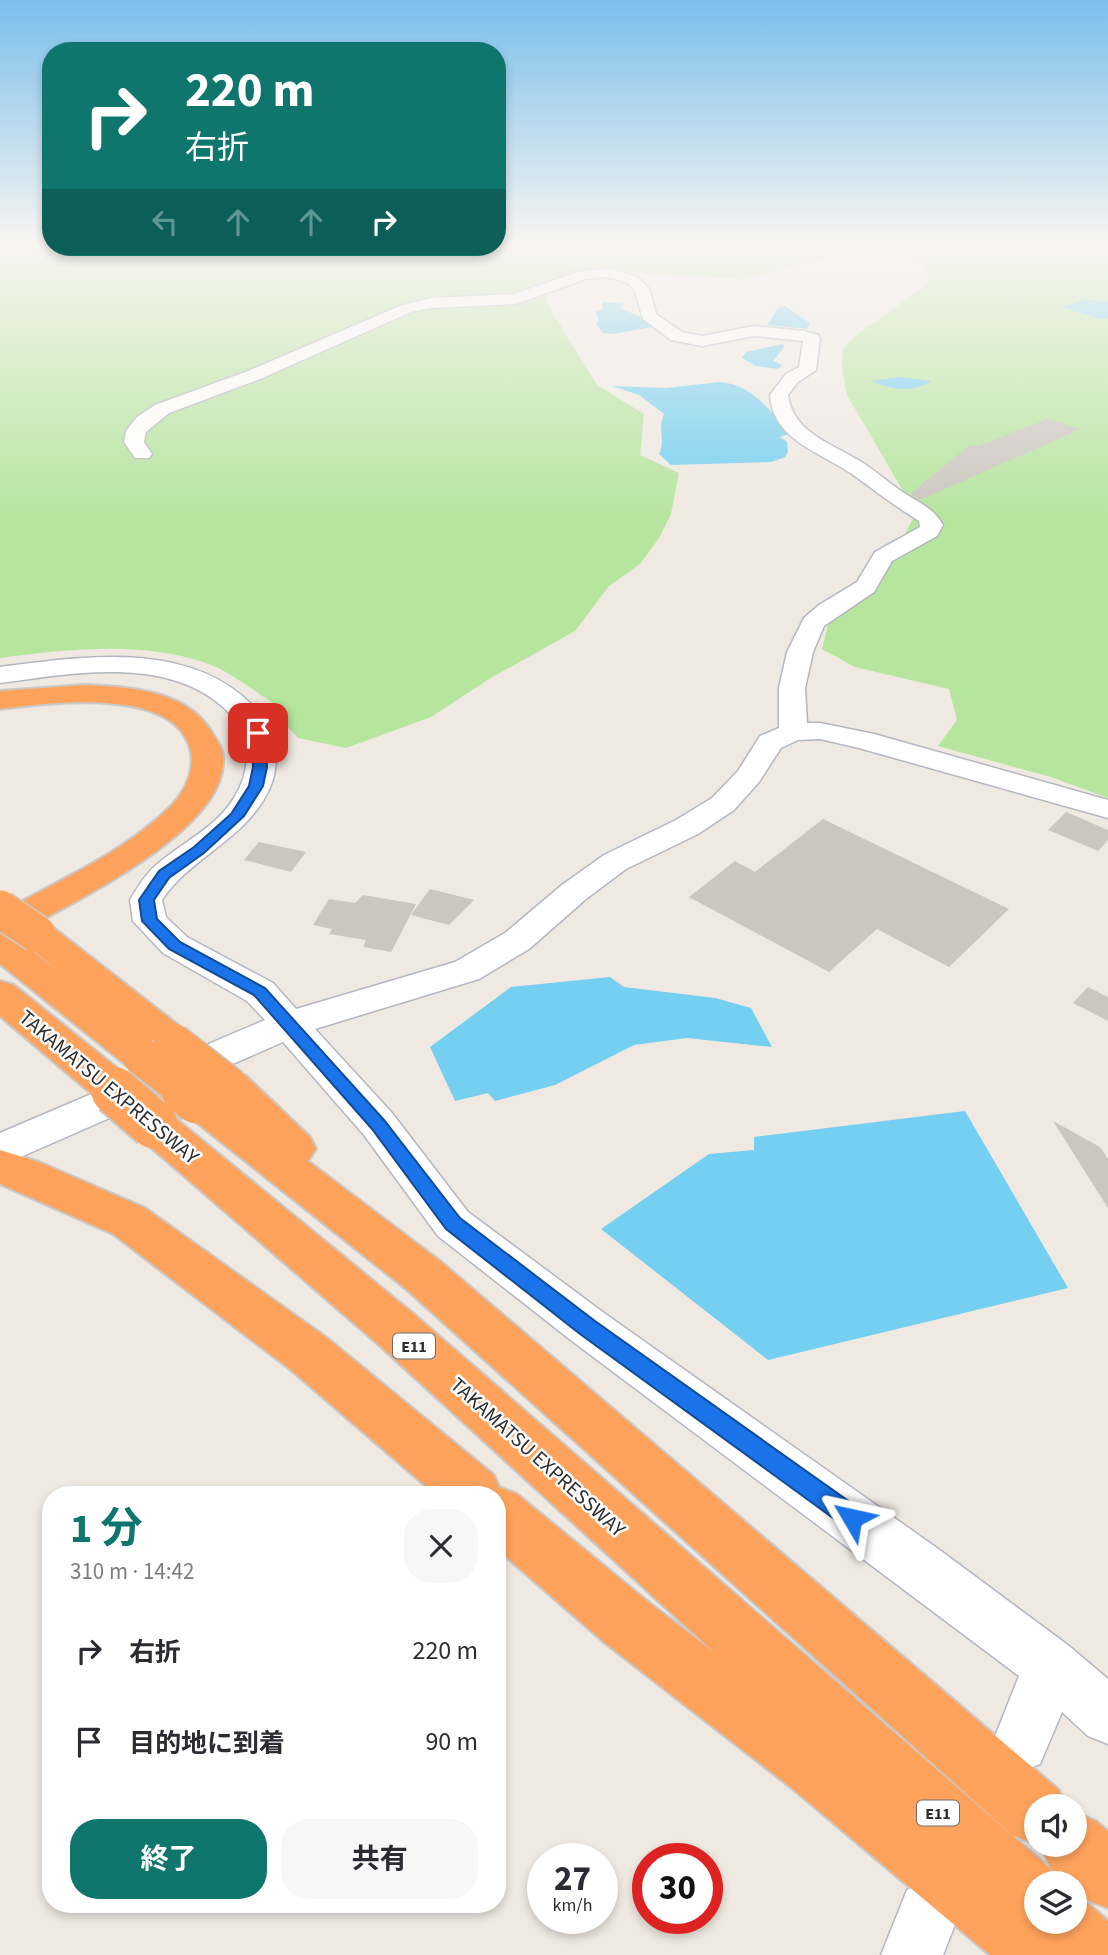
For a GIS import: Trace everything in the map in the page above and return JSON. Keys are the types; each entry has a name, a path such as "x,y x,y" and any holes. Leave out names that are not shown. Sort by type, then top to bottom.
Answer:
{"highway":[{"path":"0,700 91,692 143,699 184,715 201,736 209,762 199,792 177,818 12,940"},
{"path":"0,718 63,705 111,705 150,717 174,735 185,758 180,784 150,817 105,850 0,910"},
{"name":"TAKAMATSU EXPRESSWAY","path":"0,910 12,940 214,1094 424,1275 718,1536 846,1724 1024,1807"},
{"name":"TAKAMATSU EXPRESSWAY","path":"0,995 397,1330 669,1573 846,1724 1024,1890"},
{"path":"8,1164 130,1221 309,1354 466,1486"},
{"path":"506,1521 626,1622 846,1724 1044,1955"},
{"path":"1087,1856 1108,1875"},
{"path":"1071,1934 1095,1955"}],"street":[{"path":"142,454 134,442 136,431 144,421 162,410 254,375 346,335"},
{"path":"676,335 702,341 732,335"},
{"path":"793,732 793,688 800,652 813,623 828,610 866,587 883,557 929,531 932,525 928,517 879,486 858,468 812,444 799,433 780,409 779,395 792,377 807,370 812,339 796,335"},
{"path":"0,675 74,665 124,664 178,673 198,680 219,688 243,709 258,733 260,767 256,786 237,816 199,850 164,874 146,900 150,921 175,945 260,992 378,1124 453,1224 587,1327 919,1566 1049,1665 1108,1716"},
{"path":"8,1164 290,1024 376,996 467,971 517,941 573,892 615,862 687,827 723,804 750,776 770,742 793,732 820,731 864,740 1108,809"},
{"path":"1020,1744 1040,1698 1049,1665"}],"green space":[{"path":"0,335 566,335 597,385 644,414 640,455 679,473 671,514 659,538 640,564 609,586 575,631 489,679 431,717 346,748 298,738 277,715 278,706 221,669 188,658 107,649 0,658"},
{"path":"1108,335 1108,798 1051,777 938,746 957,720 949,689 855,667 822,649 832,609 875,591 916,513 847,395 842,368 843,349 854,337"}],"water":[{"path":"783,344 784,347 773,361 782,365 778,369 756,366 742,358 746,352"},
{"path":"900,377 931,381 917,388 901,389 871,381"},
{"path":"720,382 750,392 786,428 788,434 780,437 787,442 788,452 785,457 771,462 671,465 659,454 664,414 639,395 612,386 666,388"},
{"path":"610,977 624,987 715,998 751,1008 772,1047 687,1038 634,1045 555,1085 495,1101 488,1093 455,1101 430,1047 511,987"},
{"path":"965,1111 1068,1288 768,1360 601,1229 709,1154 754,1150 754,1137"}],"building":[{"path":"1047,419 1081,429 920,500 910,494 970,445 978,446"},
{"path":"1066,812 1108,830 1108,840 1098,851 1048,830"},
{"path":"823,819 1009,909 949,967 877,929 829,972 689,897 735,861 755,872"},
{"path":"259,842 306,852 291,872 244,860"},
{"path":"430,889 474,900 449,925 411,915"},
{"path":"363,895 416,904 391,952 363,947 366,940 329,934 332,929 313,925 329,899 355,903"},
{"path":"1088,987 1108,997 1108,1021 1073,1003"},
{"path":"1053,1121 1100,1147 1108,1159 1108,1208"}],"route":[{"path":"258,733 260,767 256,786 237,816 199,850 164,874 146,900 150,921 175,945 260,992 378,1124 453,1224 587,1327 852,1518"}]}
